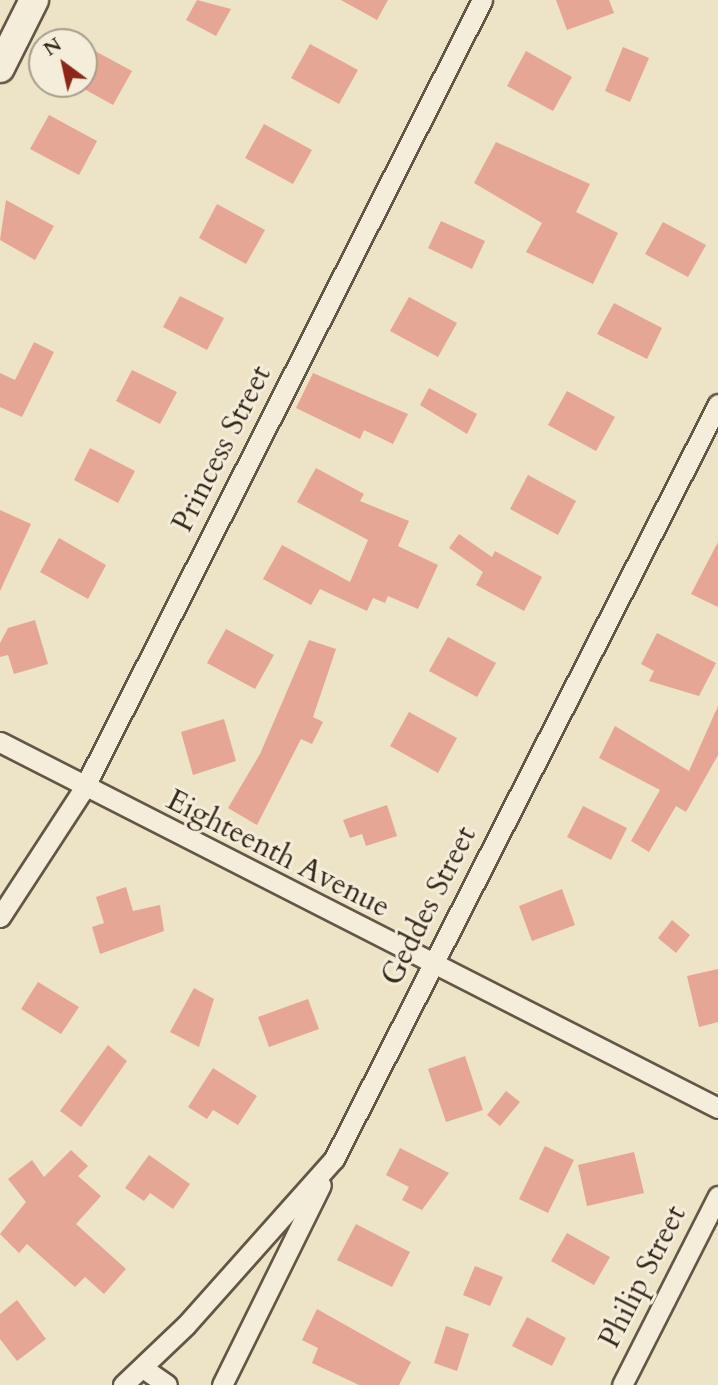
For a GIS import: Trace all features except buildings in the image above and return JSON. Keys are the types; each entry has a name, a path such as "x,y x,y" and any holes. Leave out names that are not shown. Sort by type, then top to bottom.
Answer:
{"street":[{"path":"0,68 34,0"},
{"name":"Princess Street","path":"0,917 84,788 482,0"},
{"name":"Geddes Street","path":"123,1385 144,1368 334,1159 718,404"},
{"name":"Eighteenth Avenue","path":"0,742 431,966 718,1108"},
{"path":"222,1385 334,1159"},
{"name":"Philip Street","path":"622,1385 718,1196"},
{"path":"144,1368 167,1385"}]}
